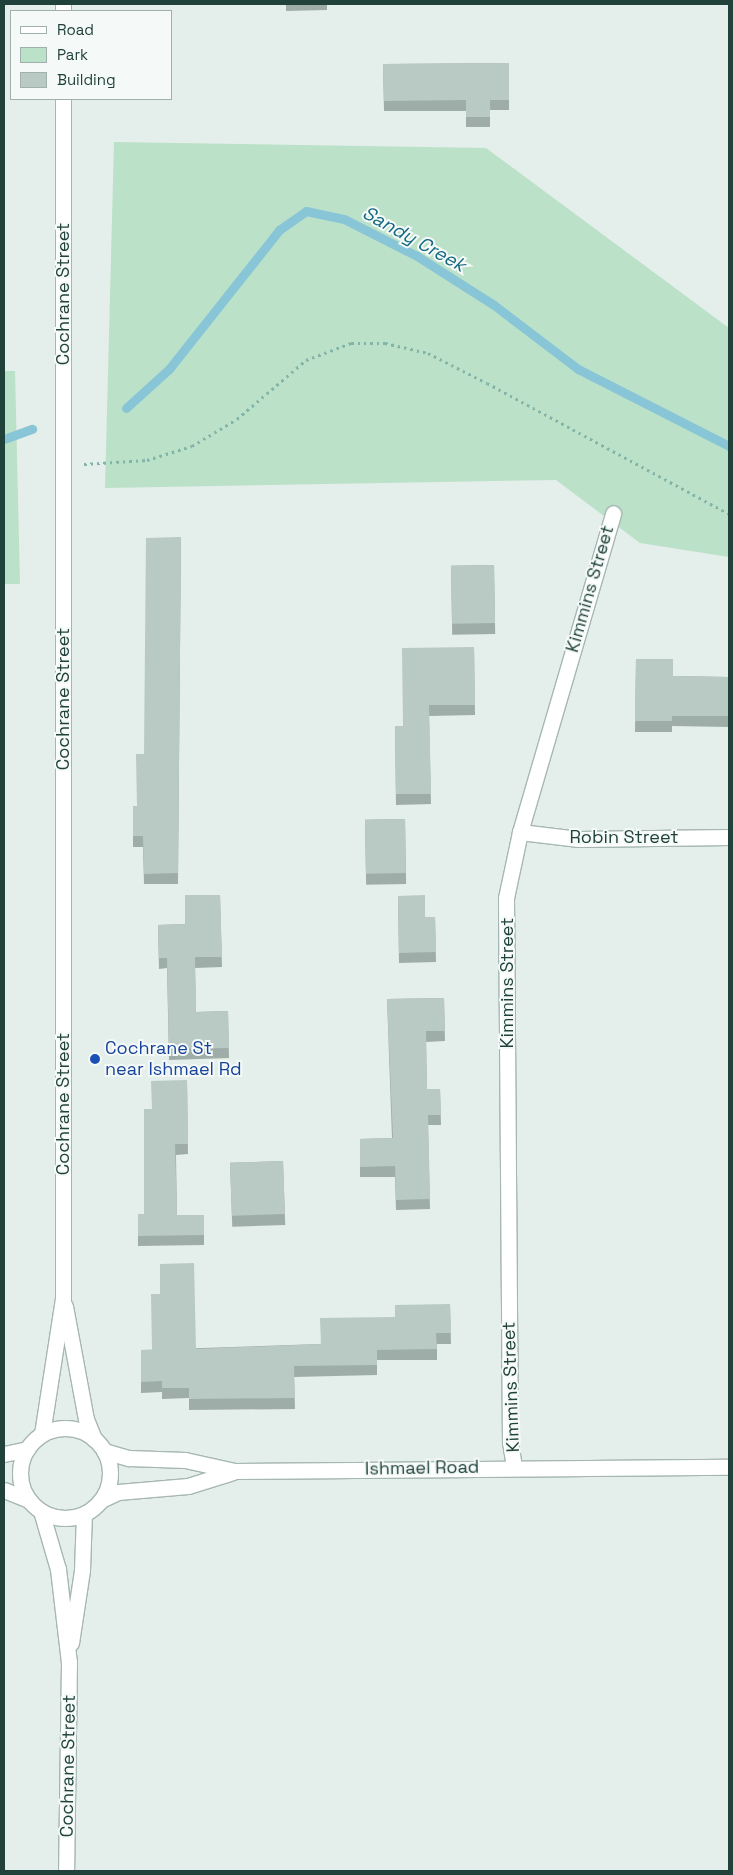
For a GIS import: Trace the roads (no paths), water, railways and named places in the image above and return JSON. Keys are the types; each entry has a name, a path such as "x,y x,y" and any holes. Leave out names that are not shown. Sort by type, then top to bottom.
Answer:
{"street":[{"name":"Cochrane Street","path":"42,1434 63,1298 63,100"},
{"name":"Kimmins Street","path":"514,1467 510,1443 506,898 520,832 613,512"},
{"name":"Robin Street","path":"520,832 579,840 729,837"},
{"name":"Cochrane Street","path":"63,1298 86,1419 94,1439"},
{"path":"4,1490 29,1500 41,1511 54,1517 84,1514 101,1500 110,1476 104,1451 94,1439 73,1428 42,1434 27,1449 20,1475 29,1500"},
{"path":"4,1454 27,1449"},
{"name":"Ishmael Road","path":"104,1451 129,1458 185,1460 235,1472 514,1467 729,1467"},
{"name":"Ishmael Road","path":"101,1500 118,1492 188,1486 235,1472"},
{"name":"Cochrane Street","path":"41,1511 58,1569 69,1662"},
{"name":"Cochrane Street","path":"66,1871 69,1662 82,1570 84,1514"}],"waterway":[{"name":"Sandy Creek","path":"126,408 169,369 279,230 306,211 344,219 417,256 494,305 578,369 729,446"},
{"name":"Sandy Creek","path":"4,439 32,429"}],"place":[{"name":"Cochrane St near Ishmael Rd","path":"95,1059"}]}
